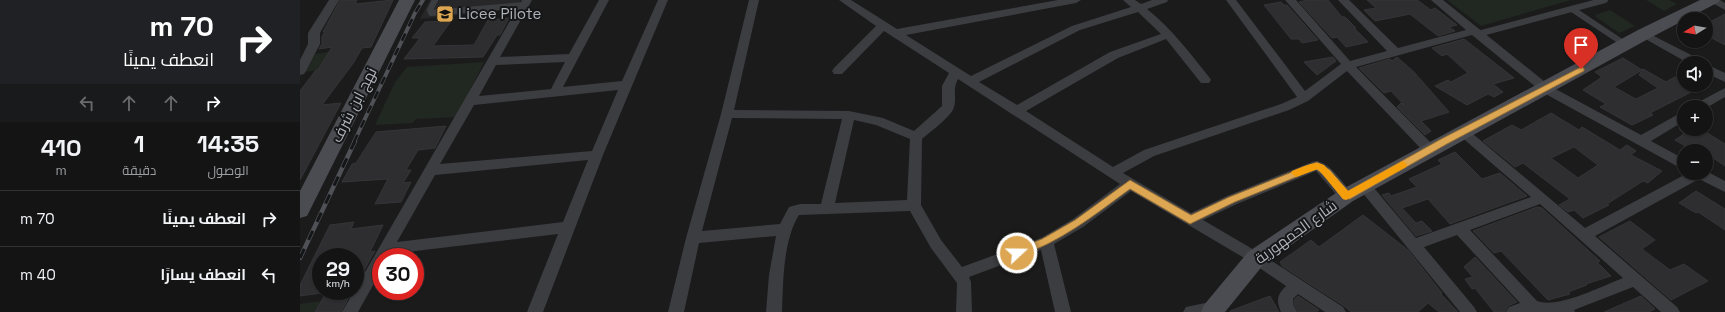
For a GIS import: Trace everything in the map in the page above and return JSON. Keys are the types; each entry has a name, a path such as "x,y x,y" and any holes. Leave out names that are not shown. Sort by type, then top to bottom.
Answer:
{"main road":[{"name":"نهج ابن شرف","path":"300,210 407,0"},
{"name":"شارع الجمهورية","path":"1213,310 1256,258 1346,196 1463,132 1546,89 1644,34 1712,0"}],"street":[{"path":"300,71 314,44 314,33 334,0"},
{"path":"555,92 604,0"},
{"path":"535,312 596,155 663,0"},
{"path":"676,312 692,238 727,114 754,0"},
{"path":"844,0 1130,184 1256,258 1338,312"},
{"path":"895,33 1076,0"},
{"path":"1128,0 1140,7 1161,25 1205,80"},
{"path":"971,81 1076,28 1163,0"},
{"path":"1231,0 1304,98"},
{"path":"1290,0 1348,65 1430,150"},
{"path":"1343,0 1396,53"},
{"path":"1436,0 1546,89 1677,160"},
{"path":"1712,0 1725,7"},
{"path":"387,248 526,3"},
{"path":"838,71 883,25"},
{"path":"1113,173 1149,153 1285,107 1304,98 1348,65 1476,32"},
{"path":"1644,34 1684,56"},
{"path":"1017,111 1114,55 1132,46 1168,35"},
{"path":"492,61 573,58"},
{"path":"956,72 948,86 948,106 943,113 916,137 914,205 936,244 964,282 964,312"},
{"path":"1713,72 1725,78"},
{"path":"470,100 625,85"},
{"path":"1711,100 1725,92"},
{"path":"727,114 849,115 880,121 916,137"},
{"path":"827,208 849,115"},
{"path":"1641,141 1677,120"},
{"path":"1463,132 1542,198 1672,312"},
{"path":"431,170 596,155"},
{"path":"1190,220 1232,200 1317,165 1327,173 1346,196"},
{"path":"1584,235 1686,180"},
{"path":"1712,180 1725,187"},
{"path":"959,275 1046,242 1078,223 1130,184"},
{"path":"1364,186 1469,312"},
{"path":"1413,245 1542,198"},
{"path":"774,312 777,266 786,229 791,214 794,211 800,209 914,205"},
{"path":"424,249 567,227"},
{"path":"1460,228 1532,306 1546,311 1553,312 1565,310 1636,279"},
{"path":"692,238 786,229"},
{"path":"1046,242 1064,312"},
{"path":"350,312 372,274"},
{"path":"1289,312 1285,304 1286,297 1297,285"},
{"path":"1514,312 1532,306"},
{"path":"1191,312 1213,310"}],"lane":[{"path":"435,0 430,10 431,12 526,3"},
{"path":"1476,32 1605,0"},
{"path":"1572,9 1626,45"}],"shaded area":[{"name":"Licee Pilote","path":"430,0 521,0 515,9 420,19"},
{"path":"1447,0 1571,0 1481,26"},
{"path":"1646,0 1669,0 1677,4 1664,11"},
{"path":"1610,10 1635,26 1619,33 1595,15"},
{"path":"335,51 325,69 305,72 315,54"},
{"path":"484,62 457,117 416,119 413,123 375,125 395,82 407,67"},
{"path":"321,301 315,312 300,312 300,304"}],"building":[{"path":"340,0 357,0 355,4 393,0 371,47 362,48 354,62 322,105 341,103 300,180 300,91 316,70 318,70 332,47 319,49 322,44 322,37 325,31 323,32"},
{"path":"1307,0 1328,0 1342,17 1345,17 1368,42 1346,47 1337,37 1332,38 1299,2"},
{"path":"1367,0 1417,0 1431,10 1435,8 1457,25 1449,27 1455,31 1438,36 1410,14 1375,21 1364,10 1376,8"},
{"path":"1281,2 1284,5 1287,5 1318,40 1302,43 1299,39 1291,39 1264,5"},
{"path":"1725,14 1725,45 1713,39 1713,20"},
{"path":"509,18 500,35 497,35 483,57 404,59 420,38 412,38 425,22 451,21 433,46 474,45 488,20"},
{"path":"1464,39 1514,78 1493,84 1503,92 1494,97 1488,94 1467,105 1435,86 1448,80 1451,82 1468,73 1447,54 1442,56 1432,48"},
{"path":"1333,57 1336,61 1317,75 1304,62"},
{"path":"1397,57 1414,72 1449,112 1421,121 1431,131 1425,135 1397,107 1401,103 1404,105 1391,91 1384,93 1359,68 1390,59 1392,61"},
{"path":"1623,58 1642,70 1614,87 1636,99 1658,88 1639,75 1643,69 1666,82 1675,77 1677,78 1677,92 1691,92 1650,113 1653,115 1632,125 1600,107 1606,104 1583,90 1602,77 1595,72"},
{"path":"1551,113 1579,130 1582,127 1620,150 1627,145 1636,151 1631,155 1662,171 1648,183 1643,181 1607,204 1609,205 1583,218 1574,210 1568,212 1559,205 1570,199 1523,163 1515,167 1483,141 1512,125 1521,130","holes":["1574,147 1598,165 1578,178 1551,158"]},
{"path":"446,126 435,148 418,150 406,170 411,170 403,183 411,182 401,202 375,204 388,179 342,182 352,164 356,163 376,132"},
{"path":"1681,136 1712,136 1725,144 1725,166 1713,158 1713,144 1682,144 1675,140"},
{"path":"1455,152 1482,179 1500,173 1527,196 1450,224 1428,199 1402,208 1416,223 1422,221 1432,231 1416,236 1382,195 1389,193 1391,196 1417,187 1409,179 1442,164 1438,160"},
{"path":"1696,191 1725,209 1725,230 1698,212 1696,213 1679,203"},
{"path":"1537,207 1542,208 1600,261 1597,262 1611,276 1586,284 1587,285 1568,292 1570,294 1548,300 1501,251 1494,253 1473,231"},
{"path":"1363,215 1408,250 1442,293 1441,294 1458,312 1439,312 1428,303 1418,312 1351,312 1282,266 1280,262 1311,240 1319,247"},
{"path":"1630,221 1655,240 1642,249 1670,270 1684,264 1708,281 1671,300 1599,237"},
{"path":"354,222 351,229 383,225 370,252 372,252 372,256 364,270 364,248 318,248 330,225"},
{"path":"1475,257 1517,302 1508,306 1505,312 1494,312 1475,288 1472,289 1465,279 1473,277 1464,267"},
{"path":"312,261 312,294 300,296 300,285"},
{"path":"1270,296 1279,312 1230,312 1230,311"},
{"path":"1298,296 1319,310 1316,312 1298,312 1294,304 1294,300"},
{"path":"1641,296 1655,309 1649,312 1604,312"},
{"path":"322,300 347,300 341,312 315,312"}],"railway":[{"path":"354,142 415,13 423,0"},
{"path":"300,258 355,141"}],"slow traffic":[{"path":"1296,173 1317,165 1327,173 1346,196 1403,164"}],"place":[{"name":"Licee Pilote","path":"445,14"}],"route":[{"path":"1017,253 1046,242 1078,223 1130,184 1190,220 1232,200 1317,165 1327,173 1346,196 1581,69"}]}
